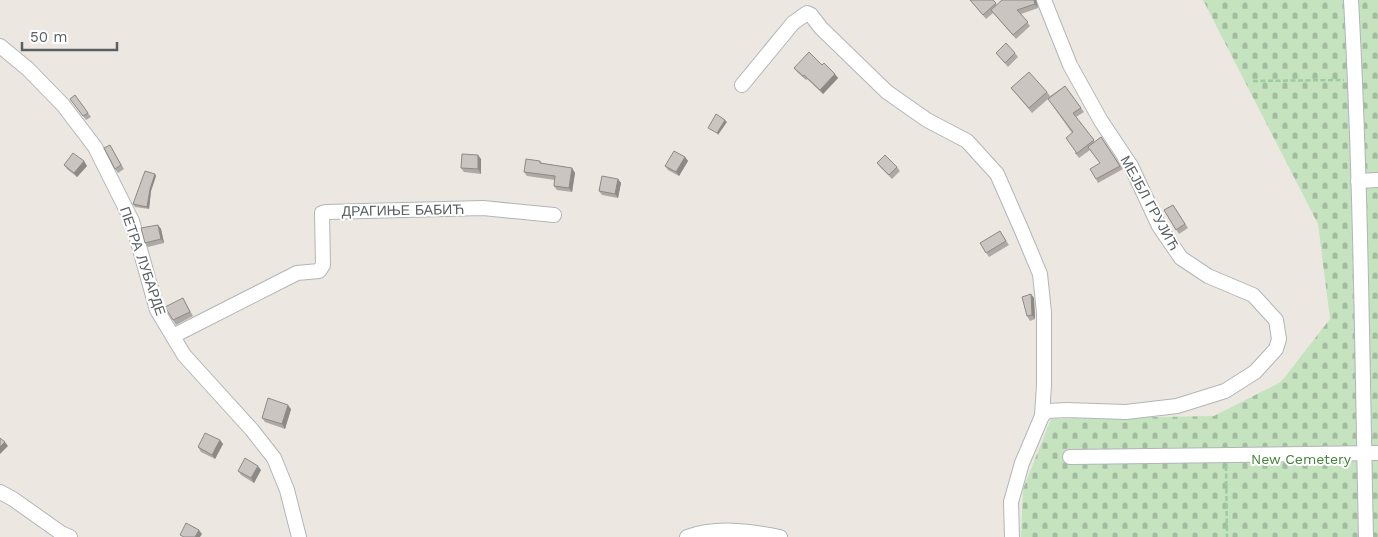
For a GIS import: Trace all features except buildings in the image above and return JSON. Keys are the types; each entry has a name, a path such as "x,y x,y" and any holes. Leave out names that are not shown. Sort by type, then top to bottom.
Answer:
{"street":[{"name":"МЕЈБЛ ГРУЈИЋ","path":"1042,416 1047,411 1126,412 1177,406 1225,391 1255,372 1276,349 1279,339 1276,320 1253,295 1208,276 1181,258 1159,226 1131,166 1101,121 1070,65 1044,0"},
{"path":"1351,0 1358,181 1366,537"},
{"path":"742,85 793,23 807,13 887,92 927,120 967,141 997,174 1040,274 1044,312 1042,416 1022,463 1011,502 1012,537"},
{"name":"ПЕТРА ЛУБАРДЕ","path":"0,46 28,69 63,105 95,147 132,221 158,310 184,356 252,430 274,458 287,490 299,537"},
{"path":"1358,181 1378,180"},
{"name":"ДРАГИЊЕ БАБИЋ","path":"173,336 297,273 319,271 322,265 322,214 326,212 483,208 554,214"},
{"path":"1070,457 1378,453"},
{"path":"0,492 61,533 70,537"},
{"path":"687,537 727,530 780,537"}],"path":[{"path":"1253,81 1355,80"},
{"path":"1226,455 1227,537"}],"green space":[{"name":"New Cemetery","path":"1203,0 1378,0 1378,537 1021,537 1023,489 1051,419 1214,416 1281,382 1330,319 1318,224"}]}
